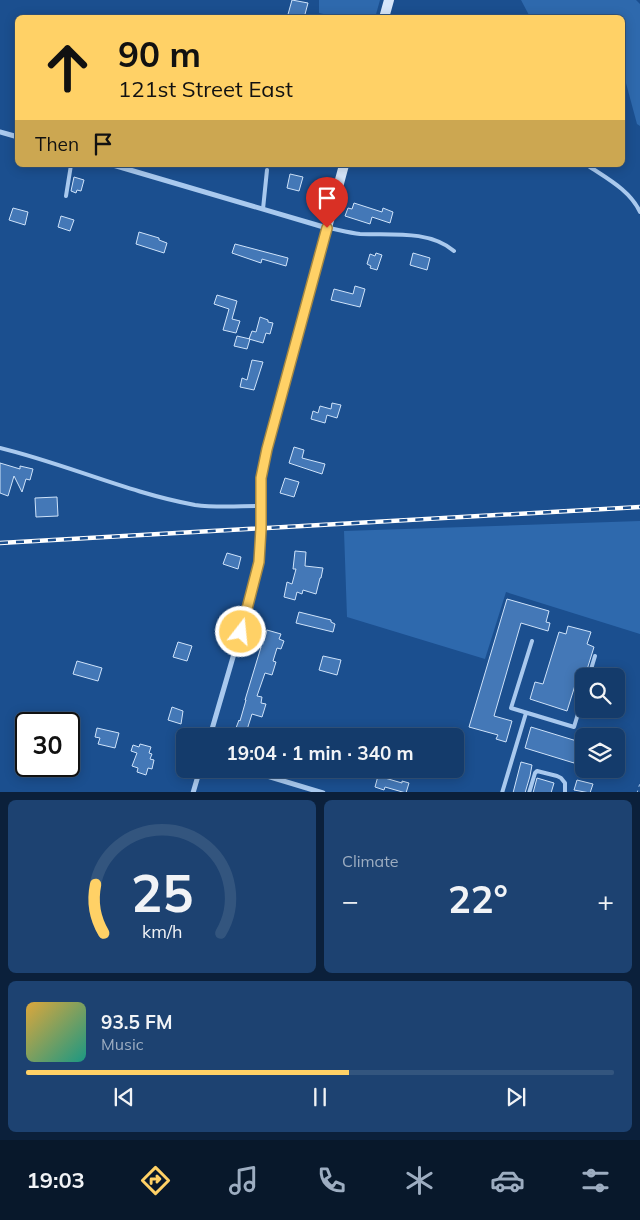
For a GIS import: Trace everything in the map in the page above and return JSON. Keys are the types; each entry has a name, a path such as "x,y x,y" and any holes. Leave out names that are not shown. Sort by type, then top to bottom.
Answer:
{"street":[{"path":"385,15 389,0"},
{"path":"0,132 15,136"},
{"path":"120,167 327,228"},
{"path":"212,728 259,562 261,478 267,449 343,167"},
{"path":"193,792 197,778"},
{"path":"275,778 323,792"}],"lane":[{"path":"66,196 71,167"},
{"path":"589,167 628,194 636,203 640,212"},
{"path":"262,209 267,170"},
{"path":"327,228 358,234 392,233 426,238 446,244 454,251"},
{"path":"0,448 33,456 158,496 197,505 220,507 261,506"},
{"path":"532,640 511,708 574,727 577,718"},
{"path":"591,668 595,656"},
{"path":"502,792 526,712"},
{"path":"529,792 535,773 540,772 562,778 566,783 565,792"}],"path":[{"path":"637,792 640,783"}],"shaded area":[{"path":"319,0 380,0 376,15 328,15 319,13"},
{"path":"521,0 636,0 640,4 640,126 637,124 625,79 625,15 529,15"},
{"path":"640,521 640,634 506,592 485,659 347,617 344,531"}],"building":[{"path":"292,0 308,3 305,15 288,15"},
{"path":"290,174 303,177 299,191 287,188"},
{"path":"74,177 84,180 81,191 77,190 76,193 71,191"},
{"path":"354,203 382,212 383,208 393,212 390,223 372,217 370,224 345,216 348,208 352,209"},
{"path":"13,208 28,212 25,225 9,220"},
{"path":"61,216 74,220 70,231 58,227"},
{"path":"139,232 159,238 159,240 167,243 164,253 136,244"},
{"path":"235,244 288,258 286,266 262,259 261,263 232,253"},
{"path":"376,253 382,255 377,270 370,268 371,266 367,264 370,254 375,256"},
{"path":"413,253 430,258 427,270 410,265"},
{"path":"355,286 365,289 360,307 331,300 334,289 353,294"},
{"path":"217,295 237,301 232,319 240,321 236,333 223,330 229,309 214,304"},
{"path":"260,317 273,323 270,334 266,333 263,343 249,339 252,331 256,332"},
{"path":"237,336 250,339 247,349 234,346"},
{"path":"252,360 263,362 254,390 240,387 242,378 247,380"},
{"path":"332,403 341,405 337,418 327,415 325,423 311,419 313,411 318,413 320,406 331,409"},
{"path":"294,447 304,450 302,458 325,464 322,474 289,463"},
{"path":"0,463 20,469 20,466 33,469 30,480 26,479 22,492 14,476 8,496 0,493"},
{"path":"285,478 299,482 294,497 280,493"},
{"path":"57,497 58,516 36,517 35,498"},
{"path":"295,551 306,552 305,566 323,568 316,594 303,590 302,594 297,592 295,600 284,597 287,582 292,584 296,569 293,569"},
{"path":"227,553 241,557 238,569 223,564"},
{"path":"507,599 549,611 546,622 550,623 548,631 521,623 494,716 512,721 506,742 496,739 498,735 469,727"},
{"path":"299,612 331,620 335,624 333,632 296,623"},
{"path":"568,626 591,632 587,644 594,647 587,668 575,668 575,685 567,711 530,699 535,682 543,684 559,632 566,634"},
{"path":"267,630 281,634 279,639 284,641 281,649 277,648 273,661 276,662 272,675 265,673 257,696 262,697 261,703 266,704 262,717 252,714 248,728 236,728 246,700 261,647 259,647 261,640 264,641"},
{"path":"178,642 192,646 187,661 173,657"},
{"path":"323,656 341,660 337,675 319,670"},
{"path":"77,661 102,668 98,681 73,674"},
{"path":"172,707 183,711 181,724 168,720"},
{"path":"531,727 575,740 575,760 574,763 525,748"},
{"path":"97,728 119,733 115,748 98,744 100,738 95,737"},
{"path":"140,744 151,747 149,753 152,754 150,759 154,760 152,769 148,768 146,775 137,772 138,768 132,766 137,753 131,751 133,745 139,747"},
{"path":"521,762 532,765 525,792 513,792"},
{"path":"377,778 409,783 406,792 385,787 384,790 375,787"},
{"path":"537,778 554,783 551,792 533,792"},
{"path":"577,780 593,784 590,792 574,790"}],"railway":[{"path":"0,543 640,507"}],"route":[{"path":"241,632 259,562 261,478 267,449 327,228"}]}
